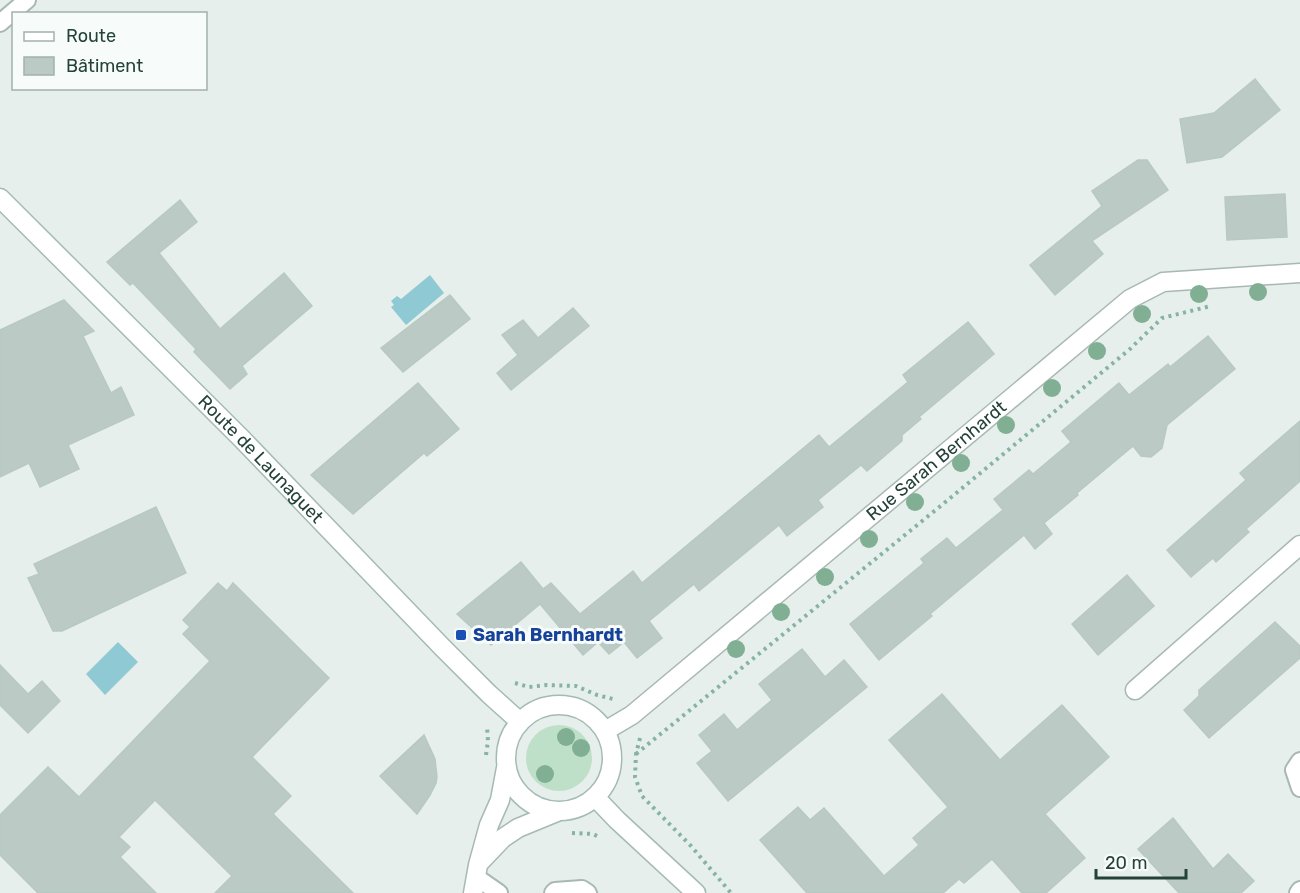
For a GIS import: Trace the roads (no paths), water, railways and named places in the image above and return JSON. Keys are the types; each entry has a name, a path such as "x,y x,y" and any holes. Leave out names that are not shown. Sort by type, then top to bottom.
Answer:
{"street":[{"name":"Route de Launaguet","path":"0,198 241,438 481,686 520,722"},
{"name":"Rue Sarah Bernhardt","path":"605,731 632,715 1130,299 1163,282 1300,273"},
{"path":"1135,690 1300,545"},
{"path":"565,705 574,707 599,723 605,731 611,748 611,766 606,783 595,797 578,808 557,812 547,811 528,802 514,788 506,768 505,758 509,739 520,722 536,710 565,705"},
{"path":"476,878 489,825 500,800 506,768"},
{"path":"595,797 696,893"},
{"path":"476,878 503,838 518,828 557,812"}],"lane":[{"path":"12,12 27,0"},
{"path":"0,22 12,12"},
{"path":"1300,761 1294,770 1300,788"},
{"path":"476,878 499,893"},
{"path":"553,893 582,889 588,893"}],"water":[{"path":"430,275 444,293 406,325 391,307 394,305 391,301 397,296 401,299"},
{"path":"118,642 138,662 105,695 86,674"}],"place":[{"name":"Sarah Bernhardt","path":"461,635"}]}
